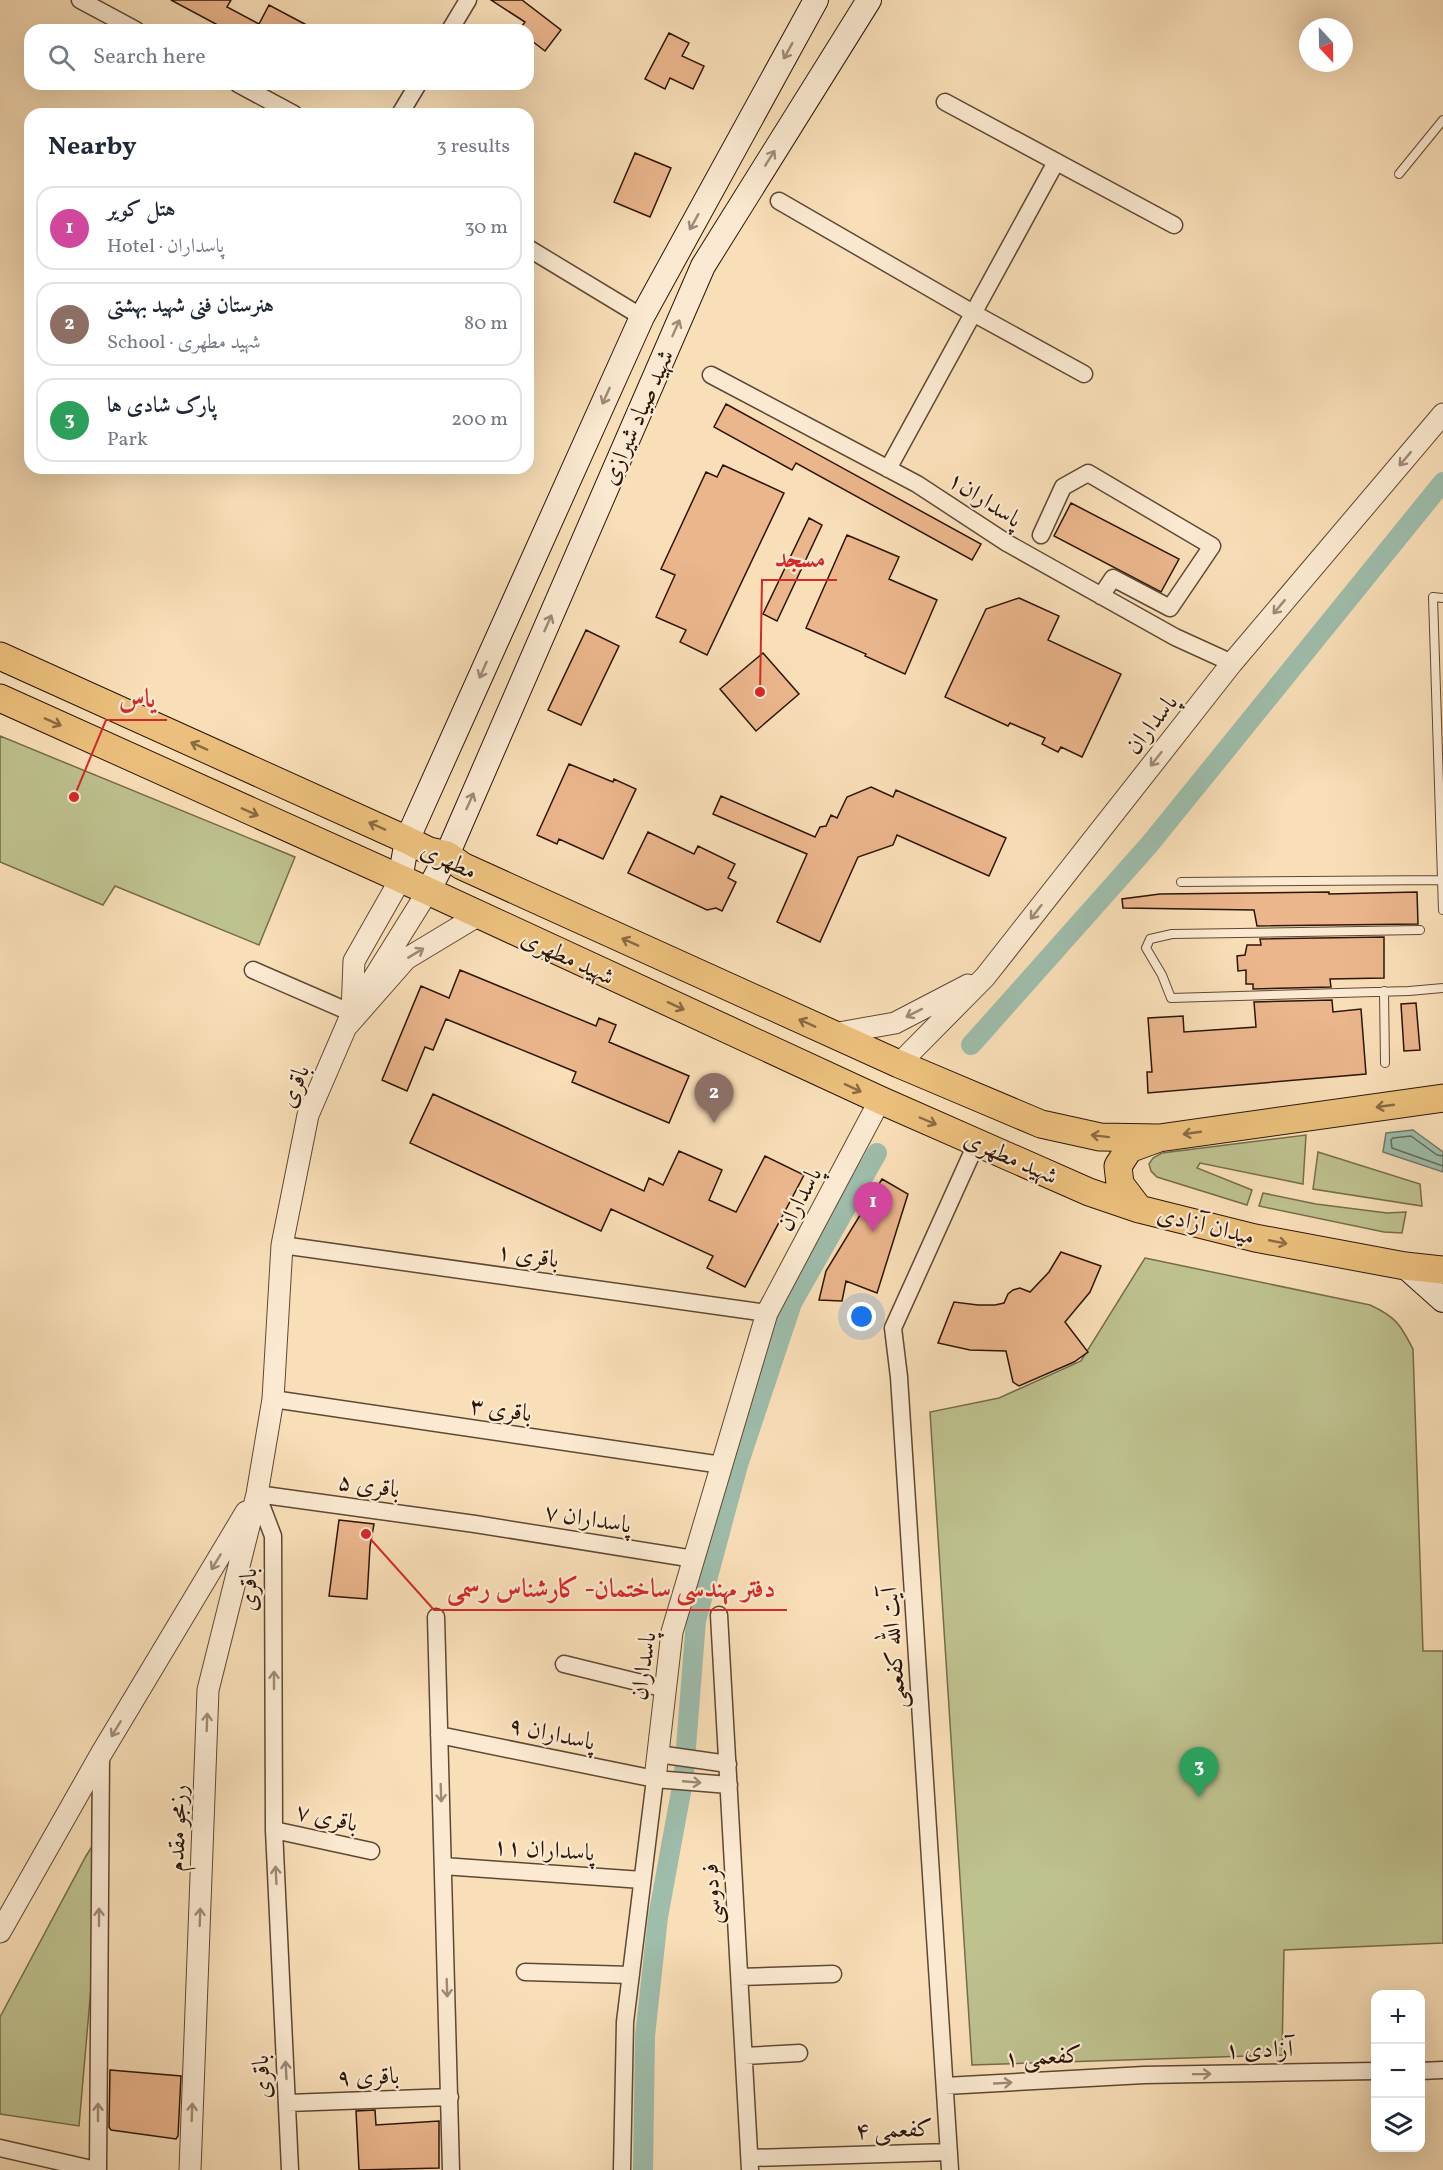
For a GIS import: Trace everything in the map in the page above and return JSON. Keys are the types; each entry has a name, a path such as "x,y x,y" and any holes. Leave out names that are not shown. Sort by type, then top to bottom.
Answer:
{"main road":[{"name":"شهید صیاد شیرازی","path":"400,880 407,840 642,316 816,0"},
{"name":"شهید صیاد شیرازی","path":"428,891 447,855 703,266 869,0"},
{"name":"مطهری","path":"0,656 429,851 447,855 462,866 899,1064"},
{"name":"شهید مطهری","path":"0,698 428,891 880,1100 1089,1192 1139,1209"},
{"name":"شهید مطهری","path":"899,1064 1041,1124 1100,1137 1159,1138"},
{"path":"880,1100 899,1064"},
{"name":"میدان آزادی","path":"1443,1098 1159,1138 1129,1149 1118,1166 1120,1185 1139,1209 1255,1238 1405,1266 1443,1270"},
{"path":"1405,1266 1443,1300"}],"street":[{"path":"80,0 125,24"},
{"path":"454,24 468,0"},
{"path":"249,90 283,108"},
{"path":"404,108 414,90"},
{"path":"945,102 1174,225"},
{"path":"888,469 1056,162"},
{"path":"779,201 1084,374"},
{"path":"534,252 642,316"},
{"name":"پاسداران۱","path":"711,375 917,484 1007,543 1101,596 1192,646 1232,663"},
{"name":"پاسداران","path":"899,1064 985,977 1232,663 1443,414"},
{"path":"1041,535 1063,487 1088,473 1212,546 1170,608 1113,578 1101,596"},
{"path":"350,1019 354,961 400,880"},
{"name":"باقری","path":"290,2170 274,1830 273,1536 257,1494 273,1399 282,1245 308,1115 350,1019 428,891"},
{"path":"350,1019 406,959 479,915"},
{"path":"253,970 350,1019"},
{"path":"833,1034 896,1023 985,977"},
{"name":"پاسداران","path":"622,2170 625,2022 659,1755 672,1632 767,1313 880,1100"},
{"name":"آیت الله کفعمی","path":"950,2170 900,1389 893,1328 977,1142"},
{"name":"باقری ۱","path":"282,1245 767,1313"},
{"name":"باقری ۳","path":"273,1399 722,1465"},
{"path":"0,1932 101,1754 257,1494"},
{"name":"باقری ۵","path":"257,1494 475,1524"},
{"name":"رزمجو مقدم","path":"190,2170 208,1690 257,1494"},
{"name":"پاسداران ۷","path":"475,1524 694,1559"},
{"name":"فردوسی","path":"719,1615 750,2164"},
{"path":"436,1617 452,2170"},
{"path":"564,1664 666,1689"},
{"name":"پاسداران ۹","path":"439,1735 655,1779 729,1785"},
{"path":"0,2148 97,2170 101,1754"},
{"path":"659,1755 727,1764"},
{"name":"باقری ۷","path":"274,1830 371,1851"},
{"name":"پاسداران ۱۱","path":"443,1866 642,1880"},
{"path":"525,1972 631,1975"},
{"path":"740,1977 833,1974"},
{"path":"744,2056 799,2053"},
{"path":"1425,2071 1443,2070"},
{"name":"آزادی ۱","path":"1144,2075 1371,2071"},
{"name":"کفعمی ۱","path":"945,2086 1144,2075"},
{"name":"باقری ۹","path":"288,2103 450,2097"},
{"name":"کفعمی ۴","path":"750,2164 840,2155 949,2152"}],"lane":[{"path":"1399,174 1443,120"},
{"path":"1443,598 1433,597 1443,910"},
{"path":"1180,882 1442,880"},
{"path":"1420,930 1172,933 1150,939 1146,948 1172,998 1384,992 1443,988"},
{"path":"1384,992 1385,1063"}],"green space":[{"path":"0,736 295,857 259,945 115,886 103,905 0,862"},
{"path":"1306,1135 1303,1184 1200,1163 1197,1168 1252,1190 1247,1205 1157,1177 1151,1171 1149,1164 1153,1158 1162,1153"},
{"path":"1318,1152 1420,1184 1422,1206 1313,1189"},
{"path":"1263,1193 1316,1204 1387,1213 1406,1212 1402,1233 1384,1232 1259,1206"},
{"path":"1145,1258 1370,1305 1386,1313 1396,1322 1413,1349 1423,1651 1443,1651 1443,1943 1284,1950 1282,2055 972,2065 930,1412 999,1398 1081,1361"},
{"path":"105,1826 79,2126 0,2114 0,2017 86,1856"}],"water":[{"path":"1413,1130 1443,1152 1443,1172 1383,1152 1386,1133"}],"building":[{"path":"171,0 231,0 227,7 259,24 216,24"},
{"path":"491,0 522,0 561,30 545,51 534,43 534,24 524,24 525,22"},
{"path":"269,5 305,24 259,24"},
{"path":"669,33 689,43 682,56 704,66 693,89 670,78 665,89 645,79"},
{"path":"635,153 671,168 650,217 614,202"},
{"path":"726,404 981,544 972,560 796,463 792,470 714,427"},
{"path":"723,465 784,493 707,655 680,642 686,630 656,617 675,575 661,569 706,472 717,477"},
{"path":"1071,503 1179,559 1161,592 1054,536"},
{"path":"809,518 822,525 777,621 763,614"},
{"path":"847,535 899,557 889,579 937,600 905,674 806,628"},
{"path":"1019,598 1059,616 1048,640 1121,674 1082,757 1061,747 1058,752 1042,744 1045,738 1010,723 1008,726 945,697 986,609"},
{"path":"586,630 619,646 581,725 548,710"},
{"path":"763,653 799,694 756,731 720,689"},
{"path":"569,764 636,789 603,859 559,839 557,844 537,835"},
{"path":"871,787 893,797 896,790 1006,838 989,876 897,835 893,845 858,857 820,942 777,922 807,854 713,814 721,796 815,837 820,827 826,826 831,815 837,818 847,797"},
{"path":"648,832 694,854 698,846 735,864 728,878 736,882 722,911 716,908 707,910 628,873"},
{"path":"1329,892 1329,894 1417,892 1418,924 1257,926 1254,910 1123,908 1122,899 1160,894"},
{"path":"1384,937 1384,978 1330,979 1331,987 1253,989 1253,984 1246,984 1246,970 1238,971 1237,956 1245,955 1247,945 1261,945 1260,939"},
{"path":"460,970 596,1026 599,1018 616,1025 609,1042 689,1076 669,1123 572,1082 576,1072 446,1019 433,1050 425,1047 407,1091 382,1080 421,986 449,998"},
{"path":"1332,1000 1333,1012 1361,1009 1366,1074 1148,1093 1147,1072 1152,1072 1148,1018 1183,1016 1184,1032 1256,1027 1254,1002"},
{"path":"1416,1003 1420,1050 1404,1051 1401,1004"},
{"path":"433,1094 644,1191 649,1178 663,1185 679,1151 722,1170 709,1200 736,1212 765,1156 804,1175 745,1287 707,1268 713,1256 611,1209 601,1231 410,1143"},
{"path":"882,1179 908,1194 877,1293 846,1281 842,1301 819,1300 826,1271"},
{"path":"1061,1252 1101,1266 1090,1292 1065,1322 1088,1352 1074,1362 1019,1386 1013,1382 1006,1351 970,1350 938,1343 954,1302 995,1305 1004,1303 1008,1294 1013,1290 1020,1288 1030,1292 1049,1272"},
{"path":"339,1520 374,1524 370,1546 367,1599 329,1596"},
{"path":"110,2070 181,2076 176,2139 111,2130 109,2127"},
{"path":"375,2110 376,2125 439,2121 439,2168 359,2170 356,2111"}],"waterway":[{"path":"971,1045 1149,845 1443,482"},
{"path":"684,1772 696,1621 738,1465 792,1303 877,1153"},
{"path":"643,2170 645,2036 658,1917 681,1792"}],"place":[{"name":"مسجد","path":"760,692"},
{"name":"یاس","path":"74,797"},
{"name":"هنرستان فنی شهید بهشتی","path":"714,1123"},
{"name":"هتل کویر","path":"873,1232"},
{"name":"دفتر مهندسی ساختمان- کارشناس رسمی","path":"366,1534"},
{"name":"پارک شادی ها","path":"1199,1797"}]}
